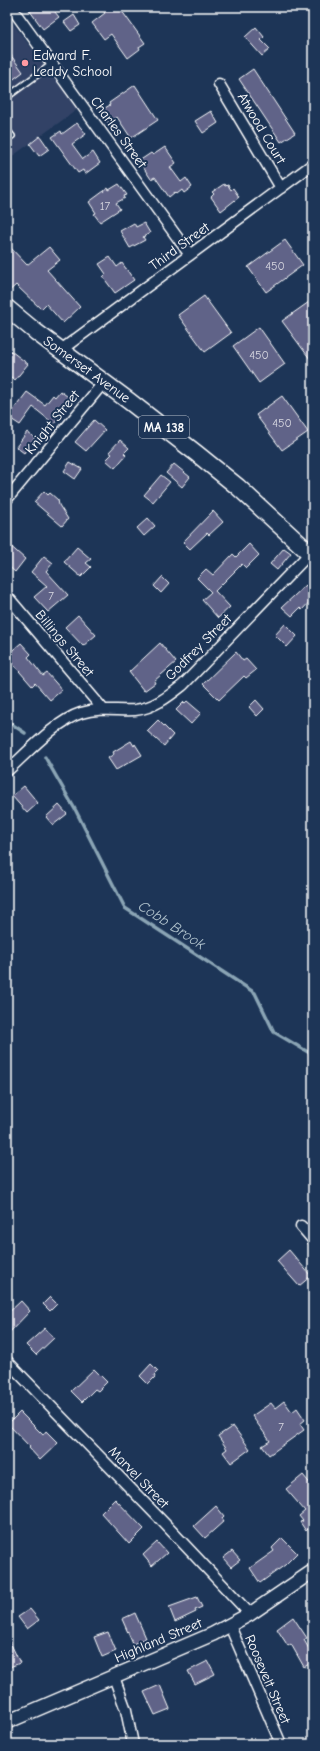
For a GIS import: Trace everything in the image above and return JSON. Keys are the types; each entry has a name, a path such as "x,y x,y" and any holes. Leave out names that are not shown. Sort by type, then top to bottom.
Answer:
{"main road":[{"name":"Somerset Avenue","path":"7,308 175,436 238,487 311,554"}],"street":[{"name":"Charles Street","path":"11,7 190,255"},
{"name":"Atwood Court","path":"219,84 281,188"},
{"name":"Third Street","path":"61,350 313,164"},
{"name":"Knight Street","path":"7,499 104,382"},
{"name":"Godfrey Street","path":"7,771 57,726 69,718 102,708 136,710 168,697 183,685 311,554"},
{"name":"Billings Street","path":"7,596 102,708"},
{"path":"301,1226 313,1240"},
{"name":"Marvel Street","path":"7,1361 250,1614"},
{"name":"Highland Street","path":"7,1722 230,1626 313,1571"},
{"name":"Roosevelt Street","path":"230,1626 281,1744"},
{"path":"114,1676 126,1710 133,1744"}],"lane":[{"path":"7,97 52,64"},
{"path":"7,130 12,136"}],"shaded area":[{"name":"Edward F. Leddy School","path":"7,16 78,109 7,160"}],"building":[{"path":"27,7 51,7 59,17 43,29"},
{"path":"100,7 119,7 145,43 128,58 111,34 104,39 92,23 105,13"},
{"path":"74,15 80,25 71,31 64,22"},
{"path":"256,27 264,37 261,40 270,49 262,56 245,37"},
{"path":"7,50 23,72 7,84"},
{"path":"253,69 295,133 281,142 239,79"},
{"path":"135,85 158,120 131,138 117,117 108,123 100,111"},
{"path":"211,111 218,123 203,133 195,121"},
{"path":"77,123 86,134 72,144 83,159 93,152 100,163 85,174 83,170 78,173 52,137 61,131 62,134"},
{"path":"40,136 49,149 39,156 30,144"},
{"path":"165,147 176,163 170,167 181,182 186,178 192,187 184,193 182,190 177,194 175,192 169,197 155,177 151,179 139,161 151,153 153,155"},
{"path":"119,184 127,195 124,196 125,198 116,203 120,209 100,222 94,214 96,213 89,202 108,188 109,190"},
{"path":"224,184 225,186 228,185 231,190 233,188 239,197 221,211 211,197 214,194 212,192"},
{"path":"134,223 136,227 144,223 150,233 143,237 145,240 130,248 120,231"},
{"path":"285,240 303,265 266,292 248,267"},
{"path":"7,244 27,265 49,247 60,260 47,270 80,307 63,323 46,304 41,309 16,285 7,293"},
{"path":"110,257 117,267 122,263 134,280 115,293 103,277 106,274 99,264"},
{"path":"204,296 231,333 205,352 178,315"},
{"path":"309,302 313,308 313,363 282,321"},
{"path":"259,327 285,364 259,383 233,346"},
{"path":"7,348 28,364 15,380 7,374"},
{"path":"60,391 71,399 65,408 66,409 54,424 33,407 20,425 8,417 27,392 45,405 53,395 55,397"},
{"path":"282,396 308,432 282,450 256,415"},
{"path":"94,420 105,430 86,451 75,442"},
{"path":"27,432 35,438 24,453 16,447"},
{"path":"120,440 129,448 124,453 126,455 115,468 106,460 112,454 109,452"},
{"path":"70,462 82,469 75,479 64,471"},
{"path":"174,464 190,477 182,487 166,473"},
{"path":"161,475 170,482 153,502 144,495"},
{"path":"44,491 48,495 50,493 58,500 59,505 68,519 62,526 34,502"},
{"path":"213,511 223,522 209,535 207,533 190,549 183,542"},
{"path":"148,518 155,526 144,536 137,528"},
{"path":"7,543 25,559 15,572 7,565"},
{"path":"249,544 259,555 246,568 242,564 215,591 230,607 218,618 202,600 211,592 197,578 206,569 213,575 233,554 236,557"},
{"path":"77,547 91,559 86,563 91,567 81,577 64,562"},
{"path":"284,548 291,553 277,570 270,564"},
{"path":"44,556 53,563 46,571 68,595 48,612 34,597 47,586 31,572"},
{"path":"162,577 169,584 161,593 154,586"},
{"path":"306,585 313,592 313,598 302,610 300,608 292,616 282,607"},
{"path":"78,615 96,635 83,646 65,627"},
{"path":"285,624 297,636 287,647 275,635"},
{"path":"21,643 31,654 28,657 43,676 47,673 62,690 50,700 35,683 32,686 7,657 7,655"},
{"path":"160,643 176,662 154,681 155,683 144,691 129,672"},
{"path":"236,652 243,661 246,659 256,670 246,678 244,676 219,700 203,684"},
{"path":"256,700 264,709 257,716 249,707"},
{"path":"187,701 201,713 191,724 176,710"},
{"path":"158,720 173,735 164,746 147,731"},
{"path":"131,741 134,746 135,744 142,755 116,770 108,758 114,754 113,752"},
{"path":"24,786 38,803 27,813 12,796"},
{"path":"59,805 67,814 53,825 46,817"},
{"path":"289,1250 311,1276 299,1286 277,1261"},
{"path":"50,1297 57,1304 50,1311 43,1304"},
{"path":"21,1301 30,1311 7,1335 7,1314"},
{"path":"45,1328 54,1338 36,1355 26,1345"},
{"path":"151,1364 158,1371 154,1375 155,1377 148,1384 140,1376"},
{"path":"94,1369 107,1382 98,1391 95,1389 82,1402 71,1391"},
{"path":"284,1401 292,1412 297,1408 305,1420 300,1424 304,1430 269,1455 262,1446 270,1441 252,1416 271,1403 275,1408"},
{"path":"20,1412 43,1435 46,1431 58,1443 40,1460 8,1424"},
{"path":"233,1426 250,1449 231,1463 223,1452 227,1449 218,1436"},
{"path":"303,1475 313,1487 313,1537 308,1529 306,1531 300,1522 303,1521 299,1516 305,1511 286,1489"},
{"path":"115,1499 144,1529 129,1544 101,1513"},
{"path":"216,1506 224,1516 222,1518 224,1521 205,1538 194,1526"},
{"path":"282,1538 297,1553 285,1565 260,1583 250,1568 274,1551 272,1548"},
{"path":"157,1542 167,1553 152,1566 143,1555"},
{"path":"232,1551 240,1560 231,1567 223,1558"},
{"path":"197,1597 202,1607 195,1610 196,1612 175,1622 169,1607"},
{"path":"30,1609 39,1620 27,1629 18,1617"},
{"path":"135,1613 146,1638 133,1644 122,1619"},
{"path":"293,1617 307,1638 304,1640 313,1656 313,1662 304,1667 291,1644 288,1646 277,1629"},
{"path":"108,1632 116,1651 102,1657 94,1637"},
{"path":"7,1636 20,1663 7,1668"},
{"path":"208,1661 215,1674 195,1684 188,1671"},
{"path":"160,1685 170,1709 155,1715 144,1692"}],"waterway":[{"name":"Cobb Brook","path":"7,721 25,733"},
{"name":"Cobb Brook","path":"45,757 76,811 125,908 255,993 274,1032 313,1055"}],"place":[{"name":"Edward F. Leddy School","path":"25,63"}]}
